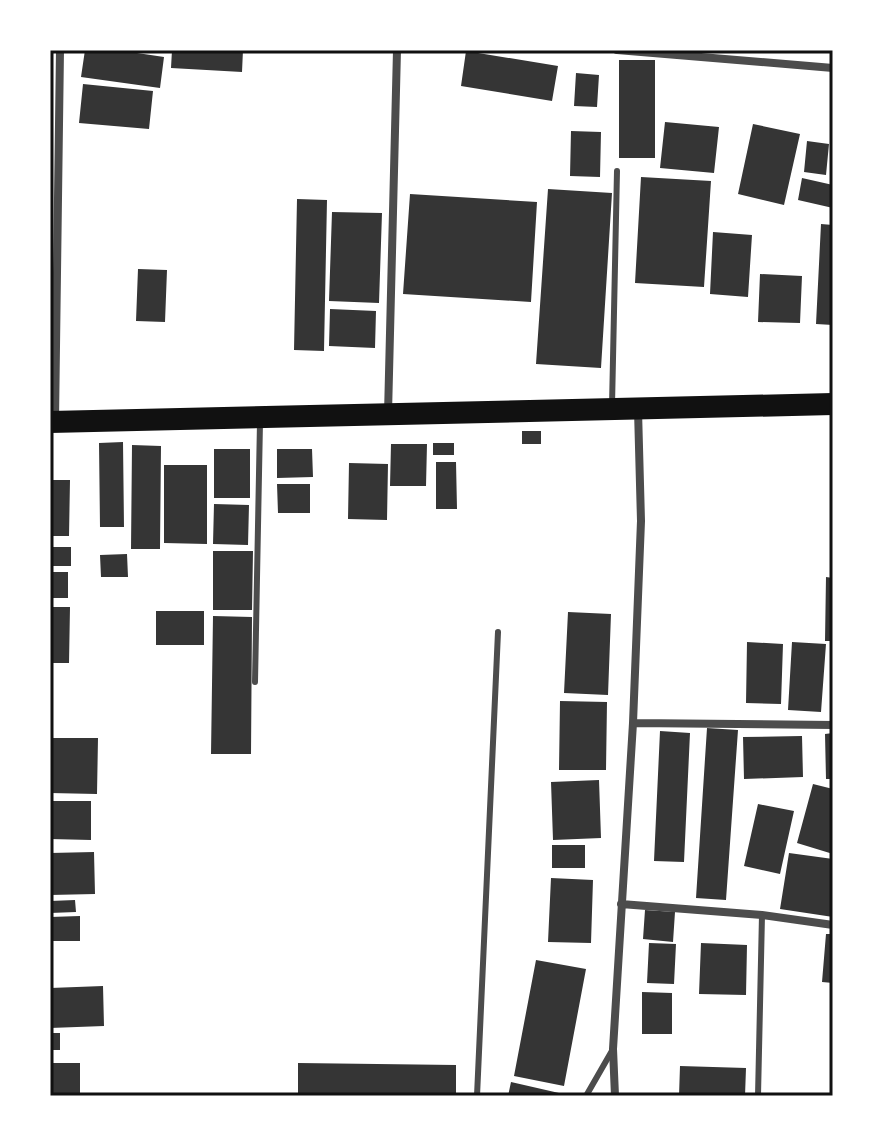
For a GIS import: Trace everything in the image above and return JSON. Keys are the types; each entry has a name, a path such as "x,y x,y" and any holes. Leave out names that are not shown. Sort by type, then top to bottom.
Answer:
{"highway":[{"path":"52,422 833,404"}],"street":[{"path":"52,422 60,50"},
{"path":"388,415 397,50"},
{"path":"617,50 833,68"},
{"path":"615,1096 613,1049 633,723 641,521 638,408"},
{"path":"633,723 833,725"},
{"path":"621,904 762,915 833,925"}],"lane":[{"path":"612,409 617,171"},
{"path":"255,682 260,418"},
{"path":"477,1096 498,632"},
{"path":"758,1096 762,915"},
{"path":"586,1096 613,1049"}],"building":[{"path":"85,50 117,50 164,57 160,88 81,77"},
{"path":"172,50 243,50 242,72 171,68"},
{"path":"466,51 558,66 552,101 461,86"},
{"path":"619,60 655,60 655,158 619,158"},
{"path":"576,73 599,75 597,107 574,106"},
{"path":"83,84 153,91 149,129 79,123"},
{"path":"665,122 719,127 714,173 660,168"},
{"path":"753,124 800,134 784,205 738,194"},
{"path":"571,131 601,132 600,177 570,176"},
{"path":"807,141 829,144 826,175 804,172"},
{"path":"641,177 711,181 704,287 635,283"},
{"path":"802,178 833,185 833,208 798,200"},
{"path":"548,189 612,193 601,368 536,364"},
{"path":"410,194 537,202 531,302 403,294"},
{"path":"297,199 327,200 324,351 294,350"},
{"path":"332,212 382,213 379,303 329,301"},
{"path":"821,224 833,225 833,325 816,324"},
{"path":"713,232 752,235 748,297 710,294"},
{"path":"138,269 167,270 165,322 136,321"},
{"path":"760,274 802,276 800,323 758,322"},
{"path":"330,309 376,311 375,348 329,346"},
{"path":"522,431 541,431 541,444 522,444"},
{"path":"123,442 124,527 100,527 99,443"},
{"path":"433,443 454,443 454,455 433,455"},
{"path":"391,444 427,444 426,486 390,486"},
{"path":"132,445 161,446 160,549 131,549"},
{"path":"214,449 250,449 250,498 214,498"},
{"path":"277,449 312,449 313,477 277,478"},
{"path":"436,462 456,462 457,509 436,509"},
{"path":"349,463 388,464 387,520 348,519"},
{"path":"164,465 207,465 207,544 164,543"},
{"path":"50,480 70,480 69,536 50,536"},
{"path":"277,484 310,484 310,513 278,513"},
{"path":"214,504 249,505 248,545 213,544"},
{"path":"50,547 71,547 71,566 50,566"},
{"path":"213,551 253,551 252,610 213,610"},
{"path":"127,554 128,577 101,577 100,555"},
{"path":"50,572 68,572 68,598 50,598"},
{"path":"826,577 833,578 833,641 825,641"},
{"path":"50,607 70,607 69,663 50,663"},
{"path":"156,611 204,611 204,645 156,645"},
{"path":"568,612 611,614 608,695 564,693"},
{"path":"213,616 252,617 251,754 211,754"},
{"path":"747,642 783,644 781,704 746,703"},
{"path":"792,642 826,644 821,712 788,710"},
{"path":"560,701 607,702 606,770 559,770"},
{"path":"707,728 738,730 726,900 696,898"},
{"path":"660,731 690,733 684,862 654,861"},
{"path":"833,733 833,779 826,779 825,734"},
{"path":"802,736 803,777 744,779 743,737"},
{"path":"50,738 98,738 97,794 50,793"},
{"path":"599,780 601,838 553,840 551,782"},
{"path":"813,784 833,789 833,854 797,843"},
{"path":"50,801 91,801 91,840 50,839"},
{"path":"758,804 794,811 780,874 744,866"},
{"path":"552,845 585,845 585,868 552,868"},
{"path":"94,852 95,894 50,895 50,853"},
{"path":"789,853 833,859 833,917 780,909"},
{"path":"551,878 593,880 591,943 548,942"},
{"path":"75,900 76,912 50,913 50,901"},
{"path":"645,910 675,912 673,942 643,939"},
{"path":"80,916 80,941 50,941 50,917"},
{"path":"826,934 833,934 833,983 822,982"},
{"path":"649,943 676,944 674,984 647,983"},
{"path":"701,943 747,945 746,995 699,994"},
{"path":"536,960 586,969 564,1086 514,1076"},
{"path":"103,986 104,1026 50,1028 50,988"},
{"path":"642,992 672,993 672,1034 642,1034"},
{"path":"50,1033 60,1033 60,1050 50,1050"},
{"path":"50,1063 80,1063 80,1096 50,1096"},
{"path":"298,1063 456,1065 456,1096 298,1096"},
{"path":"680,1066 746,1068 745,1096 679,1096"},
{"path":"511,1082 559,1093 558,1096 508,1096"}]}
